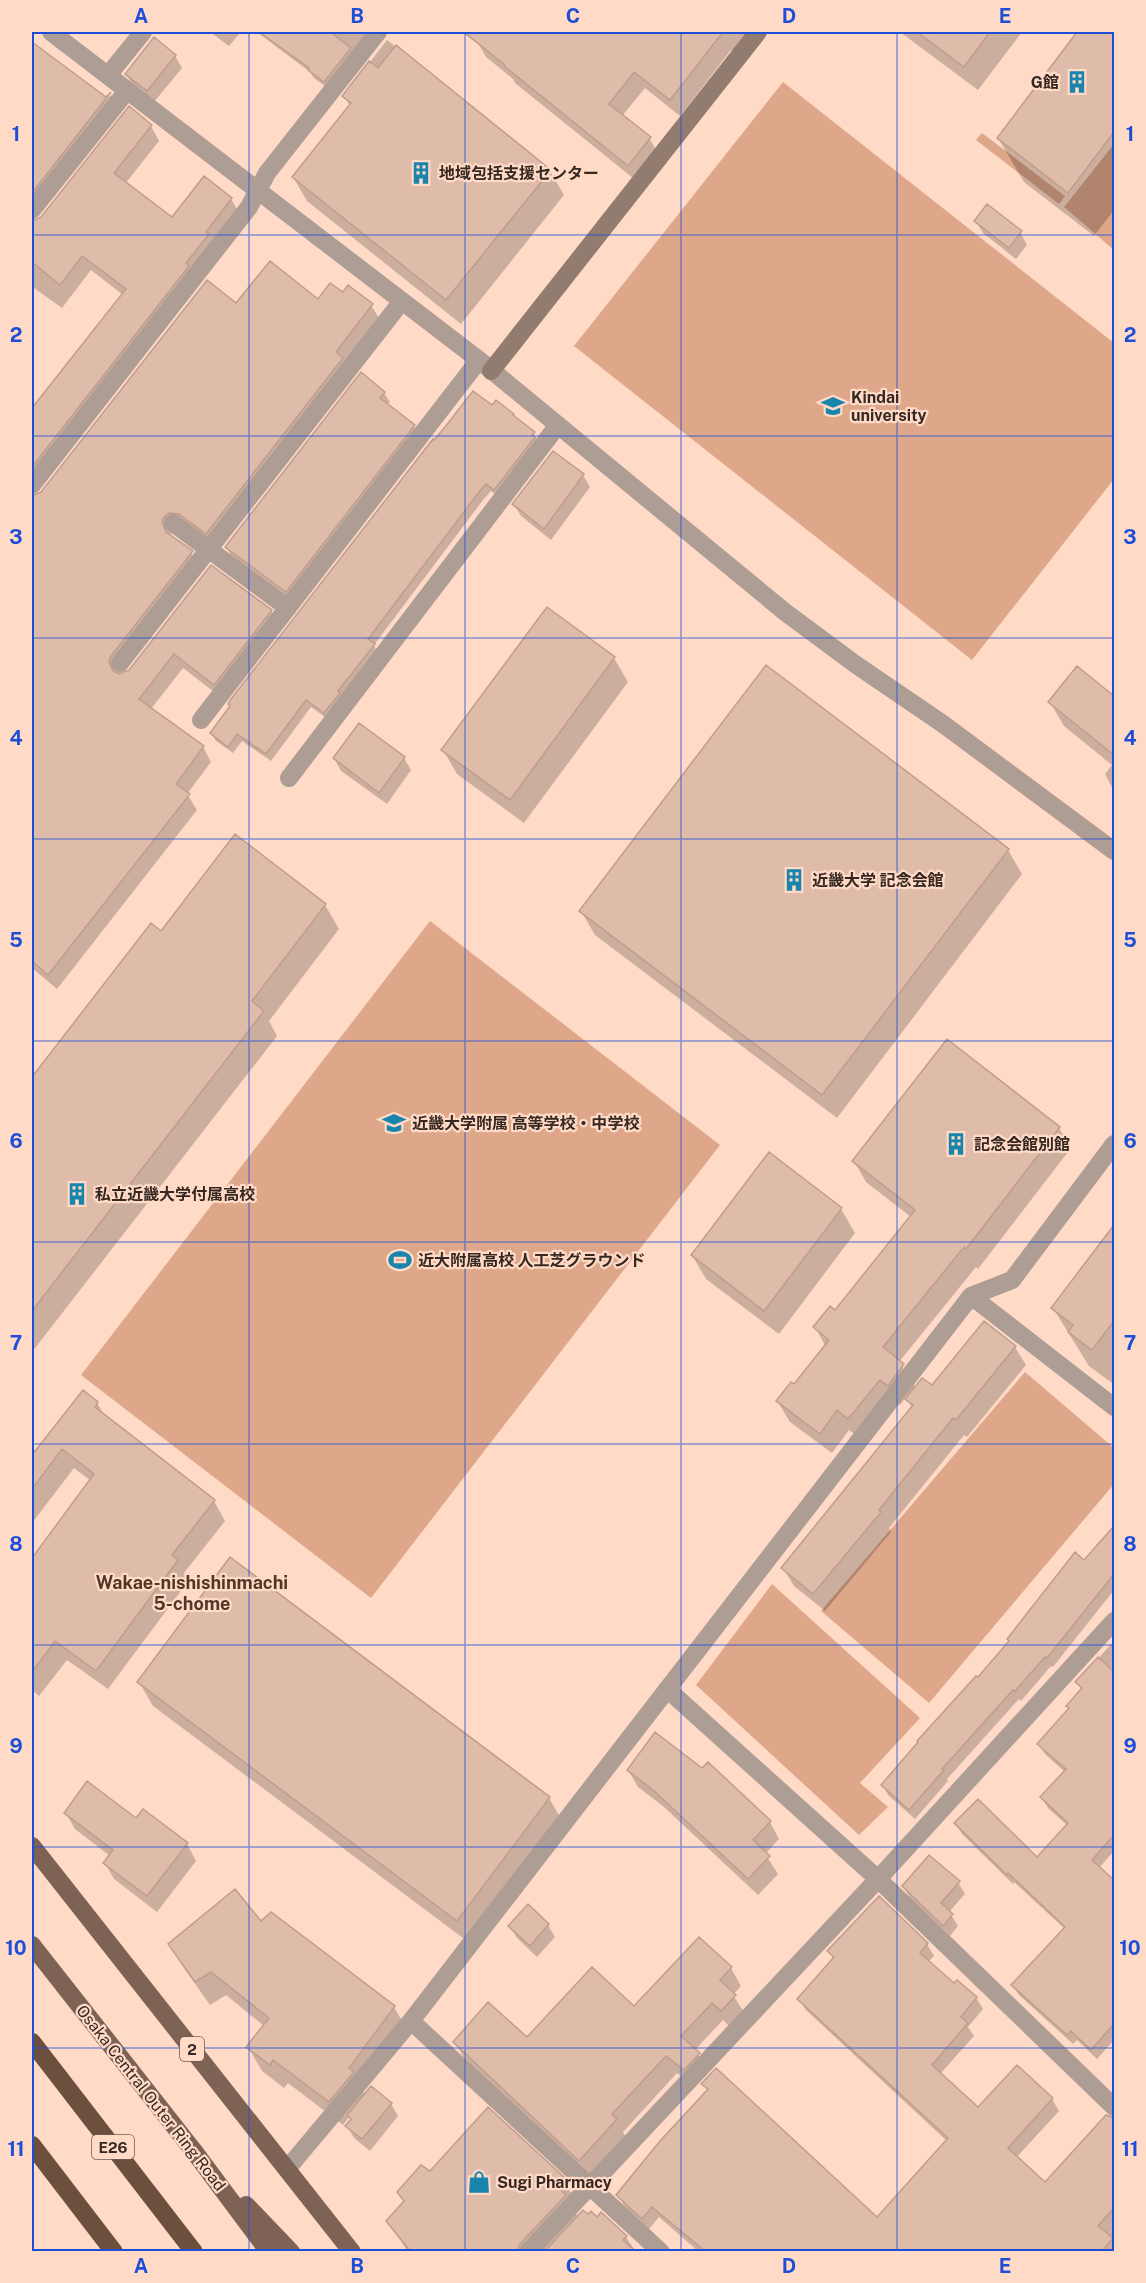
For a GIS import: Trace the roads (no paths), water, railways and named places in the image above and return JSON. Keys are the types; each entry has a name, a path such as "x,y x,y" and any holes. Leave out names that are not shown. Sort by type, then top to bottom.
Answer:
{"highway":[{"name":"E26","path":"32,2042 194,2252"},
{"path":"32,2145 114,2252"}],"main road":[{"name":"2","path":"32,1846 352,2252"},
{"name":"Osaka Central Outer Ring Road","path":"32,1945 193,2150 269,2252"},
{"path":"193,2150 291,2252"}],"street":[{"path":"51,32 109,74 127,91 260,190 485,365 785,612 855,664 943,724 1114,850"},
{"path":"109,74 143,32"},
{"path":"32,485 249,207 267,173 378,32"},
{"path":"201,720 288,608 758,32"},
{"path":"32,210 127,91"},
{"path":"120,663 402,301"},
{"path":"289,778 558,425"},
{"path":"173,523 288,608"},
{"path":"287,2169 411,2021 971,1296 1012,1280 1114,1144"},
{"path":"971,1296 1114,1407"},
{"path":"528,2252 878,1879 1114,1621"},
{"path":"667,1689 878,1879 1114,2107"},
{"path":"411,2021 662,2252"}],"place":[{"name":"G館","path":"1077,82"},
{"name":"地域包括支援センター","path":"421,173"},
{"name":"Kindai university","path":"833,406"},
{"name":"近畿大学 記念会館","path":"794,880"},
{"name":"近畿大学附属 高等学校・中学校","path":"394,1123"},
{"name":"記念会館別館","path":"956,1144"},
{"name":"私立近畿大学付属高校","path":"77,1194"},
{"name":"近大附属高校 人工芝グラウンド","path":"400,1260"},
{"name":"Sugi Pharmacy","path":"479,2182"}],"district":[{"name":"Wakae-nishishinmachi 5-chome","path":"192,1592"}]}
